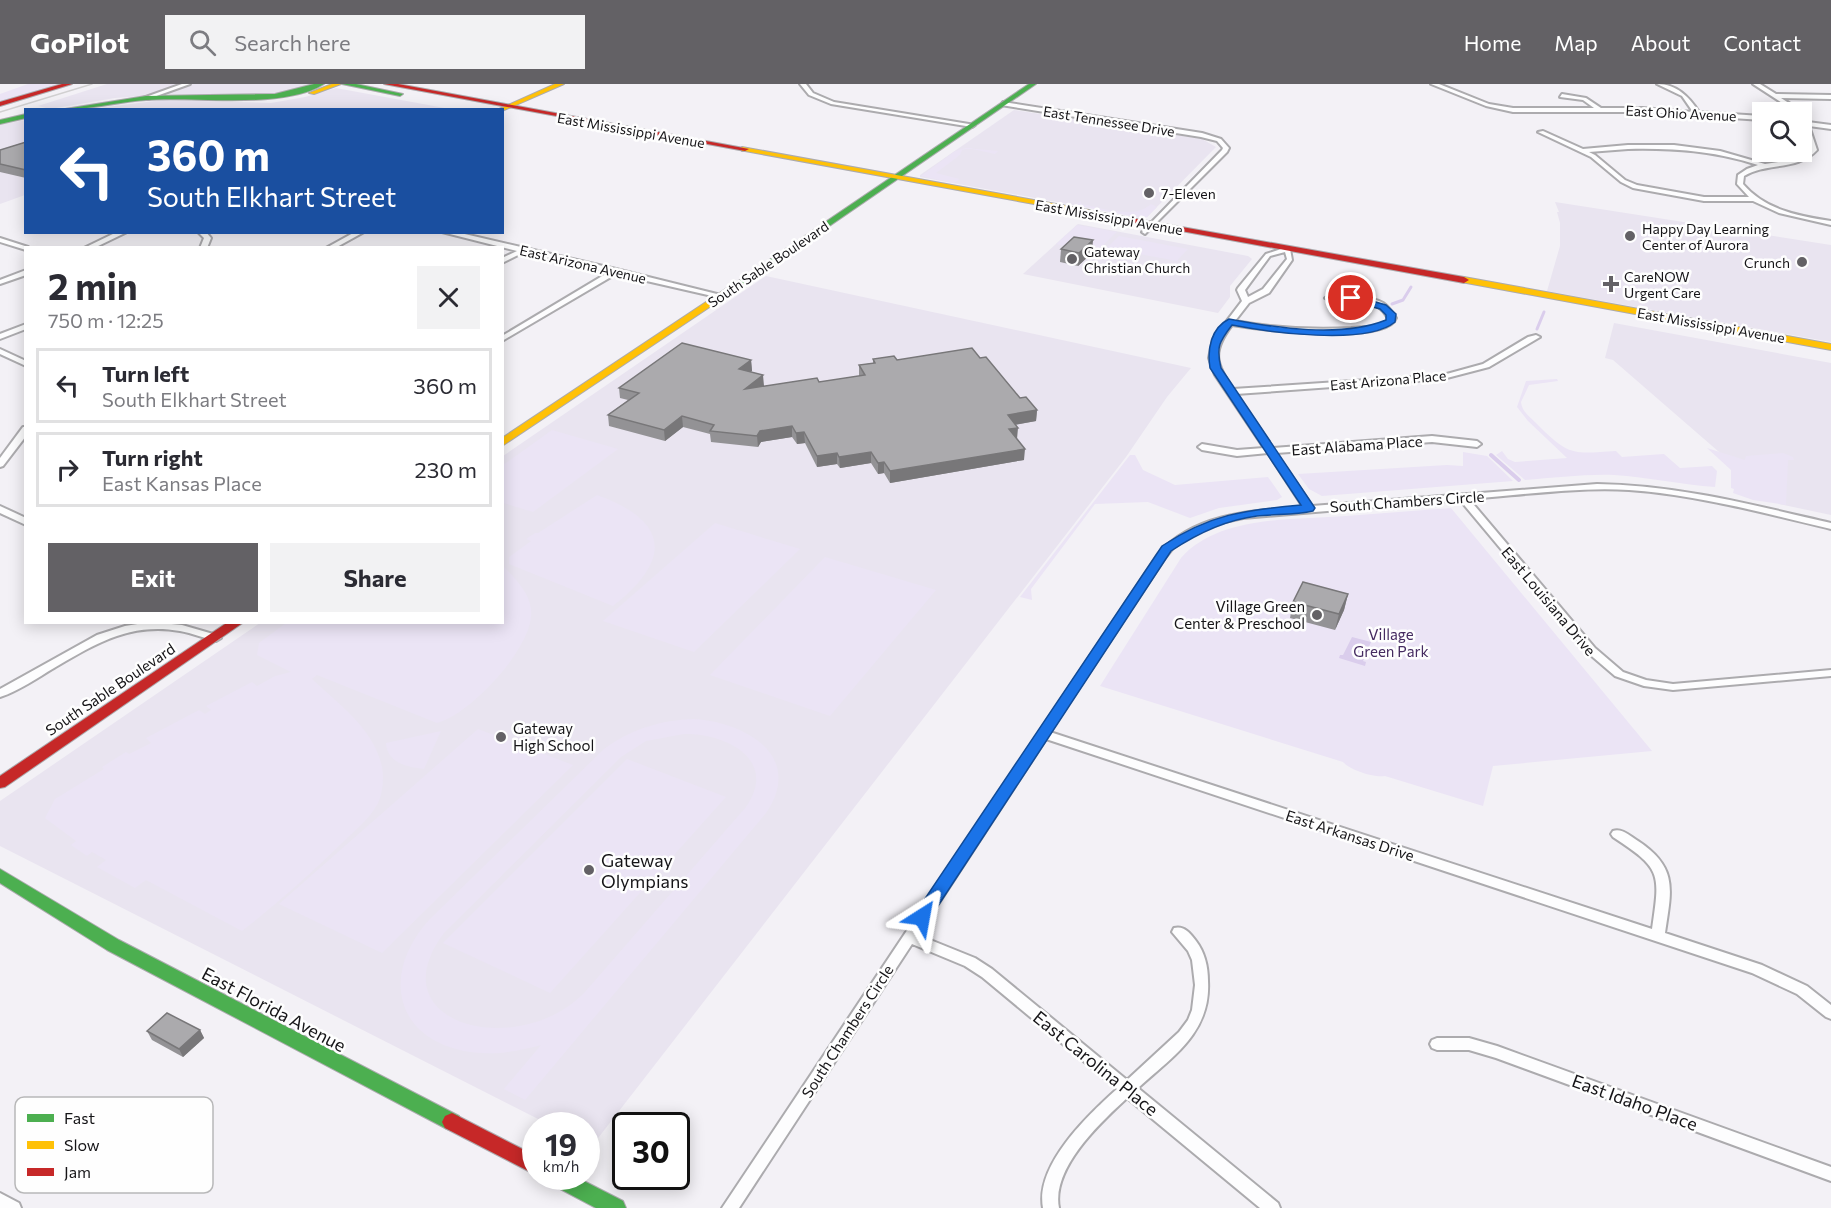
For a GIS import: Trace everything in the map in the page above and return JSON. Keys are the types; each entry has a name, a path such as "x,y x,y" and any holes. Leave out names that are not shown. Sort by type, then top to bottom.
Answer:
{"main road":[{"path":"0,104 69,84"},
{"path":"226,98 284,95 321,84"},
{"path":"76,108 146,98 184,89 226,98 277,100 307,94 338,84"},
{"path":"345,84 471,108"},
{"name":"East Mississippi Avenue","path":"387,84 494,108"},
{"path":"504,110 561,84"},
{"name":"South Sable Boulevard","path":"504,442 892,182 1033,84"},
{"name":"East Mississippi Avenue","path":"504,110 1149,228 1831,358"},
{"path":"0,122 24,116"},
{"name":"East Mississippi Avenue","path":"1149,228 1268,255 1288,254 1831,347"},
{"name":"South Sable Boulevard","path":"0,783 235,624"},
{"name":"East Florida Avenue","path":"0,875 113,945 522,1159"},
{"path":"581,1190 616,1208"}],"street":[{"path":"803,84 811,94 833,103 972,125"},
{"name":"East Ohio Avenue","path":"1434,84 1503,111 1599,109 1696,112 1752,117"},
{"path":"1660,84 1684,95 1696,112"},
{"path":"1756,84 1784,102"},
{"name":"East Ohio Avenue","path":"1562,96 1584,99 1599,109"},
{"path":"1775,96 1831,97"},
{"name":"East Tennessee Drive","path":"1004,104 1215,139 1224,144 1225,151 1149,228"},
{"path":"1812,124 1831,127"},
{"path":"1541,132 1593,156 1623,181 1645,190 1704,199 1755,199"},
{"path":"1582,151 1694,149 1733,155 1764,165"},
{"path":"1784,162 1764,165 1744,172 1740,179 1743,189 1755,199 1788,213 1831,223"},
{"path":"92,246 119,234"},
{"path":"203,234 208,238 204,246"},
{"path":"333,246 357,234"},
{"name":"East Arizona Avenue","path":"454,234 721,296"},
{"path":"0,240 24,247"},
{"path":"504,260 523,250"},
{"path":"1288,254 1266,291 1246,301 1217,339 1212,351 1214,365 1309,508"},
{"path":"1246,301 1240,290 1268,255"},
{"path":"504,338 616,272"},
{"path":"0,282 24,273"},
{"path":"1229,322 1286,332 1380,327 1391,322 1392,318 1388,310 1369,301 1329,298"},
{"path":"0,337 24,327"},
{"name":"East Arizona Place","path":"1231,392 1443,377 1492,363 1522,342 1536,337"},
{"path":"0,351 24,363"},
{"path":"1,461 24,432"},
{"name":"East Alabama Place","path":"1202,447 1233,453 1432,439 1477,444"},
{"name":"South Chambers Circle","path":"730,1208 1161,556 1172,544 1206,525 1256,513 1597,487 1633,487 1687,494 1831,526"},
{"name":"East Louisiana Drive","path":"1462,497 1591,650 1610,668 1626,677 1657,685 1683,686 1831,673"},
{"path":"0,509 24,521"},
{"path":"0,521 11,516"},
{"path":"0,693 18,685 89,641 128,629 157,625 180,626 216,638"},
{"name":"East Arkansas Drive","path":"1043,734 1658,936 1778,978 1802,990 1829,1009"},
{"path":"1617,834 1648,854 1660,869 1664,887 1658,936"},
{"path":"1051,1208 1049,1197 1052,1182 1069,1151 1083,1132 1180,1040 1197,1017 1201,1000 1198,959 1193,948 1179,932"},
{"name":"East Carolina Place","path":"909,937 977,966 1272,1208"},
{"name":"East Idaho Place","path":"1437,1044 1469,1044 1497,1052 1831,1174"},
{"path":"0,1200 13,1208"}],"shaded area":[{"path":"107,84 313,84 283,94 251,96 167,94 115,98 56,108 38,106"},
{"path":"336,88 445,108 98,108 163,100 271,103"},
{"path":"1014,110 1202,139 1216,147 1144,218 920,177"},
{"path":"24,120 24,195 0,204 0,125"},
{"path":"1555,202 1831,245 1831,342 1547,291 1560,246 1560,223 1557,212 1559,212"},
{"path":"1078,224 1248,256 1252,259 1230,286 1230,297 1218,313 1023,274"},
{"name":"Gateway High School","path":"766,276 1191,368 1167,397 1126,457 618,1112 612,1112 612,1120 600,1136 600,1112 524,1112 0,846 0,801 259,624 504,624 504,455"},
{"path":"1614,323 1831,363 1831,515 1779,504 1613,360 1605,358"},
{"path":"1352,637 1371,642 1363,661 1366,662 1365,666 1339,658 1343,655"}],"green space":[{"path":"28,84 61,84 0,102 0,94"},
{"path":"968,148 962,150 960,155 936,173 960,179 954,183 921,176 955,151"},
{"path":"969,148 998,151 995,154"},
{"path":"1081,201 1081,204 1118,212 1136,211 1151,204 1157,207 1147,217 1140,218 1075,205"},
{"path":"1077,225 1117,232 1096,252 1056,244"},
{"path":"1119,236 1188,249 1177,261 1107,248"},
{"path":"1557,379 1558,381 1529,385 1521,402 1527,414 1564,447 1572,451 1590,453 1616,451 1622,457 1664,454 1680,468 1712,466 1717,471 1715,487 1614,475 1525,480 1496,455 1502,451 1508,459 1515,462 1567,458 1528,421 1517,407 1526,381"},
{"path":"552,430 618,449 533,512 504,503 504,464"},
{"path":"1707,448 1745,460 1746,456 1783,453 1793,457 1794,460 1788,460 1786,505 1753,500 1733,493 1731,470"},
{"path":"1463,452 1487,456 1513,481 1322,496 1309,489 1298,474 1463,466"},
{"path":"1130,455 1135,455 1143,470 1175,485 1268,477 1282,497 1277,500 1219,508 1190,518 1148,502 1095,504 1031,589 1032,600 1020,597"},
{"path":"597,495 621,505 639,517 650,529 654,543 653,558 646,573 613,606 509,564 509,557 531,541 526,539"},
{"name":"Village Green Park","path":"1451,508 1652,751 1493,766 1483,806 1385,776 1362,773 1343,762 1100,686 1181,558 1197,544 1216,534 1258,522"},
{"path":"715,523 800,549 694,652 603,621"},
{"path":"825,557 936,590 830,716 710,675"},
{"path":"504,567 520,585 531,609 530,624 523,641 498,676 466,707 437,723 317,675 312,679 354,718 371,740 382,767 381,794 375,809 362,824 318,866 242,931 146,880 135,888 97,867 106,860 92,852 87,856 71,845 76,841 45,818 55,799 104,769 102,767 126,752 129,754 151,743 146,738 199,710 205,714 211,710 206,706 252,682 257,686 275,676 291,672 257,655 259,643 285,624 504,624"},
{"path":"694,719 732,727 749,735 764,746 774,759 778,775 776,793 766,813 525,1100 504,1089 541,1045 494,1053 464,1051 440,1043 421,1031 409,1016 402,998 401,979 405,959 415,938 430,919 604,749 636,731","holes":["684,734 716,738 743,752 752,763 756,775 754,790 746,807 585,992 557,1013 525,1025 493,1028 464,1023 441,1010 428,991 428,965 444,933 621,757 646,741"]},
{"path":"478,729 573,765 382,953 279,904"},
{"path":"441,731 424,769 399,763 387,750 386,743"},
{"name":"Gateway Olympians","path":"627,759 726,797 550,993 443,943"}],"building":[{"path":"24,143 24,170 0,164 0,150"},
{"path":"1074,237 1093,240 1079,253 1061,249"},
{"path":"682,343 751,360 739,369 763,375 745,389 817,378 819,382 865,375 859,365 875,363 873,359 894,356 897,360 972,348 980,358 986,357 1020,398 1026,397 1037,410 1008,415 1018,428 1009,429 1025,449 890,471 884,462 878,463 871,452 839,457 837,453 817,456 804,432 796,433 792,426 760,431 757,436 710,431 714,425 682,416 664,430 608,415 639,393 619,388"},
{"path":"1303,582 1348,594 1339,614 1293,602"},
{"path":"167,1013 200,1030 179,1049 147,1031"}],"waterway":[{"path":"1392,304 1403,300 1411,287"},
{"path":"1537,329 1544,312"},
{"path":"1491,455 1519,480"}],"tram line":[{"path":"0,112 92,84"}],"traffic: fast":[{"path":"76,108 146,98 275,96 294,93 321,84"},
{"path":"345,84 400,94"},
{"path":"739,284 1033,84"},
{"path":"0,122 24,116"},
{"path":"0,875 113,945 452,1122"},
{"path":"581,1190 616,1208"}],"traffic: slow":[{"path":"312,93 338,84"},
{"path":"504,108 561,84"},
{"path":"745,149 1089,212"},
{"path":"1464,280 1831,347"},
{"path":"504,442 739,284"}],"traffic: jam":[{"path":"0,104 69,84"},
{"path":"387,84 745,149"},
{"path":"1089,212 1464,280"},
{"path":"0,783 235,624"},
{"path":"452,1122 522,1159"}],"place":[{"name":"7-Eleven","path":"1149,193"},
{"name":"Happy Day Learning Center of Aurora","path":"1630,236"},
{"name":"Gateway Christian Church","path":"1072,259"},
{"name":"Crunch","path":"1802,262"},
{"name":"CareNOW Urgent Care","path":"1611,284"},
{"name":"Village Green Center & Preschool","path":"1317,615"},
{"name":"Gateway High School","path":"501,737"},
{"name":"Gateway Olympians","path":"589,870"}],"route":[{"path":"922,917 1167,549 1189,534 1221,520 1256,513 1309,508 1215,368 1212,351 1217,339 1229,322 1276,331 1305,333 1372,329 1391,322 1392,318 1388,310 1376,303 1351,298"}]}
